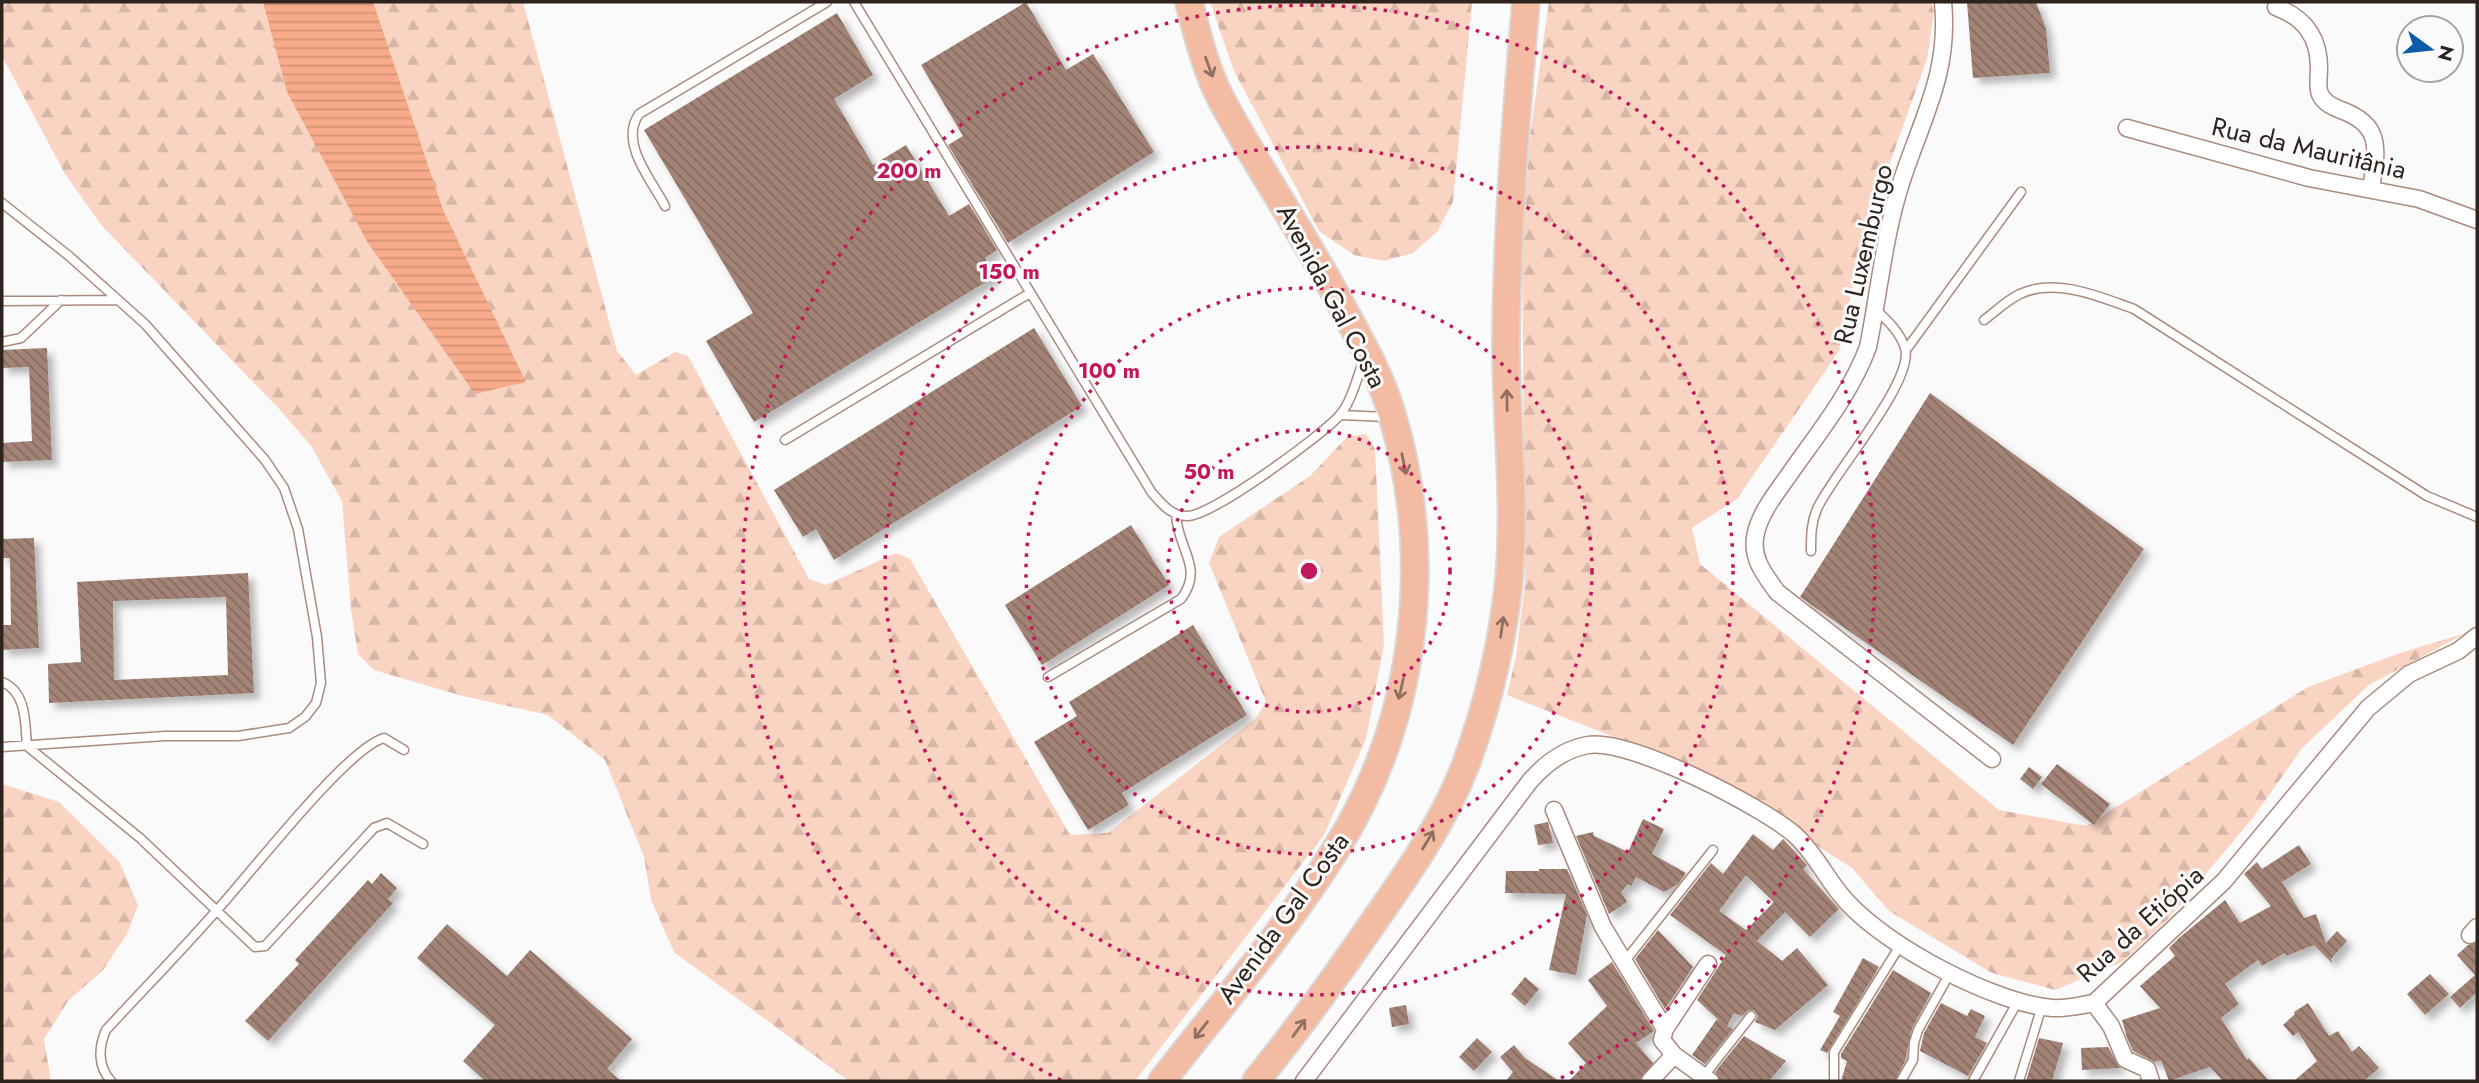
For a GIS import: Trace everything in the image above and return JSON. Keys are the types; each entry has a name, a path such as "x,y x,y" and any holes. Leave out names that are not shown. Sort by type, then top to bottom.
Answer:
{"main road":[{"name":"Avenida Gal Costa","path":"1162,1081 1308,892 1358,810 1385,745 1402,690 1413,628 1416,562 1412,508 1393,417 1367,353 1220,97 1189,2"},
{"path":"1256,1081 1295,1032 1407,874 1446,808 1465,767 1485,711 1499,654 1509,578 1506,341 1514,137 1526,2"}],"street":[{"name":"Rua Luxemburgo","path":"1942,2 1946,34 1940,72 1901,184 1884,254 1876,310 1859,371 1763,514 1755,537 1755,557 1777,592 1992,759"},
{"path":"2276,7 2293,14 2314,37 2319,50 2320,94 2326,102 2364,121 2374,134 2376,151 2371,189"},
{"name":"Rua da Mauritânia","path":"2127,128 2309,178 2419,199 2477,220"},
{"name":"Rua da Etiópia","path":"1304,1081 1546,763 1589,745 1612,746 1685,772 1760,812 1793,834 1816,856 1846,902 1901,944 1950,973 2018,1001 2055,1008 2094,1003 2224,881 2339,741 2382,695 2409,674 2458,651 2477,636"},
{"path":"1554,810 1603,927 1665,1029"},
{"path":"1707,1079 1674,1055 1662,1040 1665,1029 1708,964"},
{"path":"2094,1003 2111,1026 2125,1059 2147,1069 2151,1081"},
{"path":"1650,1081 1674,1055"}],"lane":[{"path":"665,206 632,144 634,122 639,114 827,2"},
{"path":"854,2 1152,493 1176,514 1189,517 1203,513 1231,497 1341,415 1367,353"},
{"path":"1811,551 1811,532 1818,508 1875,422 1902,370 1906,350 2021,192"},
{"path":"2,203 69,256 155,334 265,460 284,488 298,529 317,637 321,683 316,703 305,718 289,728 238,736 165,736 2,747"},
{"path":"1984,320 2020,294 2039,289 2085,292 2134,309 2427,496 2477,517"},
{"path":"785,440 1030,293"},
{"path":"2,342 21,338 61,300"},
{"path":"2,301 117,300"},
{"path":"1876,310 1893,326 1906,350"},
{"path":"1341,415 1393,417"},
{"path":"1048,677 1181,599 1193,576 1191,564 1176,529 1176,514"},
{"path":"2,682 19,696 24,711 27,746 140,838 246,939 261,948 374,828 387,823 424,844"},
{"path":"111,1081 104,1074 100,1058 101,1041 106,1030 218,910 327,784 370,742 384,738 404,750"},
{"path":"1625,961 1713,850"},
{"path":"1834,1081 1834,1052 1901,944"},
{"path":"1901,1081 1913,1060 1913,1043 1918,1030 1950,973"},
{"path":"1973,1081 2018,1001"},
{"path":"2019,1081 2042,1006"},
{"path":"1707,1079 1751,1016"}],"green space":[{"path":"2,2 523,2 617,351 636,375 675,352 688,356 809,579 826,585 896,553 910,559 1070,835 1108,833 1256,718 1266,702 1209,563 1219,537 1310,476 1347,437 1366,434 1375,449 1384,644 1366,739 1324,835 1135,1081 849,1081 674,952 651,900 644,857 605,760 548,715 459,695 374,670 358,654 351,610 342,501 311,446 282,412 103,227 65,174 2,56"},
{"path":"1210,2 1472,2 1453,202 1437,232 1413,253 1384,261 1354,255 1319,231 1234,71"},
{"path":"1549,2 1931,2 1934,11 1927,59 1864,235 1839,351 1737,499 1692,528 1700,564 1999,810 2086,826 2308,687 2400,653 2466,633 2369,685 2303,747 2252,819 2168,919 2122,962 2055,990 1992,973 1889,911 1852,868 1701,771 1507,695 1516,656 1525,584 1522,242 1531,129"},
{"path":"2,784 59,802 119,861 138,905 127,934 103,970 68,1001 44,1039 51,1081 2,1081"}],"shaded area":[{"path":"263,2 373,2 443,210 526,382 475,394 368,243 287,92"}],"building":[{"path":"1026,2 1066,70 1093,54 1154,152 1008,243 948,145 963,136 921,65"},
{"path":"1967,2 2036,2 2046,29 2050,73 1973,78"},
{"path":"837,13 873,75 834,99 873,165 906,145 949,216 969,204 997,250 985,258 996,276 754,422 706,341 753,313 644,130"},
{"path":"1034,328 1082,406 834,560 816,529 803,537 774,490"},
{"path":"47,348 52,460 2,462 2,443 32,441 29,367 2,368 2,350"},
{"path":"1930,393 2144,549 2013,745 1800,597"},
{"path":"1131,525 1169,585 1042,665 1005,605"},
{"path":"34,538 39,648 2,650 2,625 11,625 10,558 2,558 2,539"},
{"path":"248,573 254,693 49,703 48,664 81,662 77,582","holes":["226,597 228,675 114,680 113,601"]},
{"path":"1193,625 1247,715 1122,793 1129,805 1088,830 1034,742 1077,716 1069,702"},
{"path":"2057,764 2110,804 2094,825 2041,784"},
{"path":"2029,767 2042,777 2033,789 2020,779"},
{"path":"1643,819 1664,829 1652,854 1686,873 1678,884 1664,892 1636,877 1631,886 1628,884 1621,892 1627,902 1609,914 1576,836 1593,832 1594,836 1628,852"},
{"path":"1548,822 1553,843 1538,845 1534,825"},
{"path":"1753,834 1773,850 1783,839 1807,865 1803,869 1839,909 1810,937 1785,912 1757,941 1782,961 1797,948 1828,985 1775,1030 1755,1022 1758,1016 1754,1010 1748,1010 1742,1016 1734,1013 1727,1026 1733,1029 1705,1064 1692,1055 1717,1019 1721,1022 1697,1000 1726,955 1670,915 1711,863 1723,874","holes":["1746,875 1774,902 1746,930 1719,911"]},
{"path":"2299,845 2311,864 2282,882 2304,918 2316,914 2326,943 2337,931 2347,941 2331,959 2333,964 2314,945 2286,956 2285,953 2262,966 2258,960 2225,984 2239,1004 2221,1018 2247,1060 2249,1058 2269,1081 2223,1081 2210,1067 2169,1081 2161,1060 2155,1062 2133,1051 2127,1038 2122,1020 2160,1008 2140,986 2175,956 2169,948 2225,900 2240,923 2271,906 2244,874 2257,862 2262,869"},
{"path":"1567,869 1587,915 1576,975 1549,970 1566,894 1505,893 1506,871"},
{"path":"381,873 397,888 388,899 393,903 268,1041 245,1021 299,964 295,960 368,880 372,884"},
{"path":"447,924 507,976 530,950 632,1039 607,1069 621,1081 485,1081 463,1061 495,1025 417,958"},
{"path":"1658,930 1693,967 1665,1009 1635,959"},
{"path":"2477,942 2477,992 2460,1008 2450,997 2475,975 2457,955 2468,945"},
{"path":"1863,958 1879,967 1827,1053 1820,1050 1840,1016 1833,1012"},
{"path":"1612,962 1654,1031 1636,1043 1653,1063 1640,1081 1569,1081 1586,1063 1568,1043 1607,1006 1588,980"},
{"path":"1893,970 1931,993 1912,1028 1905,1061 1895,1081 1841,1081 1847,1061 1841,1058 1841,1054"},
{"path":"2430,974 2449,994 2425,1015 2407,994"},
{"path":"1525,977 1539,989 1525,1006 1511,994"},
{"path":"1941,1003 1967,1016 1971,1009 1985,1016 1975,1037 1987,1043 1968,1076 1920,1051 1924,1033"},
{"path":"2308,1003 2329,1036 2338,1031 2352,1052 2359,1046 2379,1068 2364,1081 2294,1081 2317,1061 2298,1032 2293,1036 2283,1025 2294,1012"},
{"path":"1406,1005 1409,1024 1392,1027 1389,1008"},
{"path":"1744,1036 1786,1061 1769,1081 1720,1081 1715,1072"},
{"path":"1477,1038 1492,1052 1474,1071 1459,1057"},
{"path":"2039,1038 2063,1043 2052,1081 2026,1081"},
{"path":"1514,1045 1525,1058 1559,1081 1506,1081 1513,1072 1500,1057"},
{"path":"2108,1047 2120,1068 2082,1070 2081,1048"}]}
